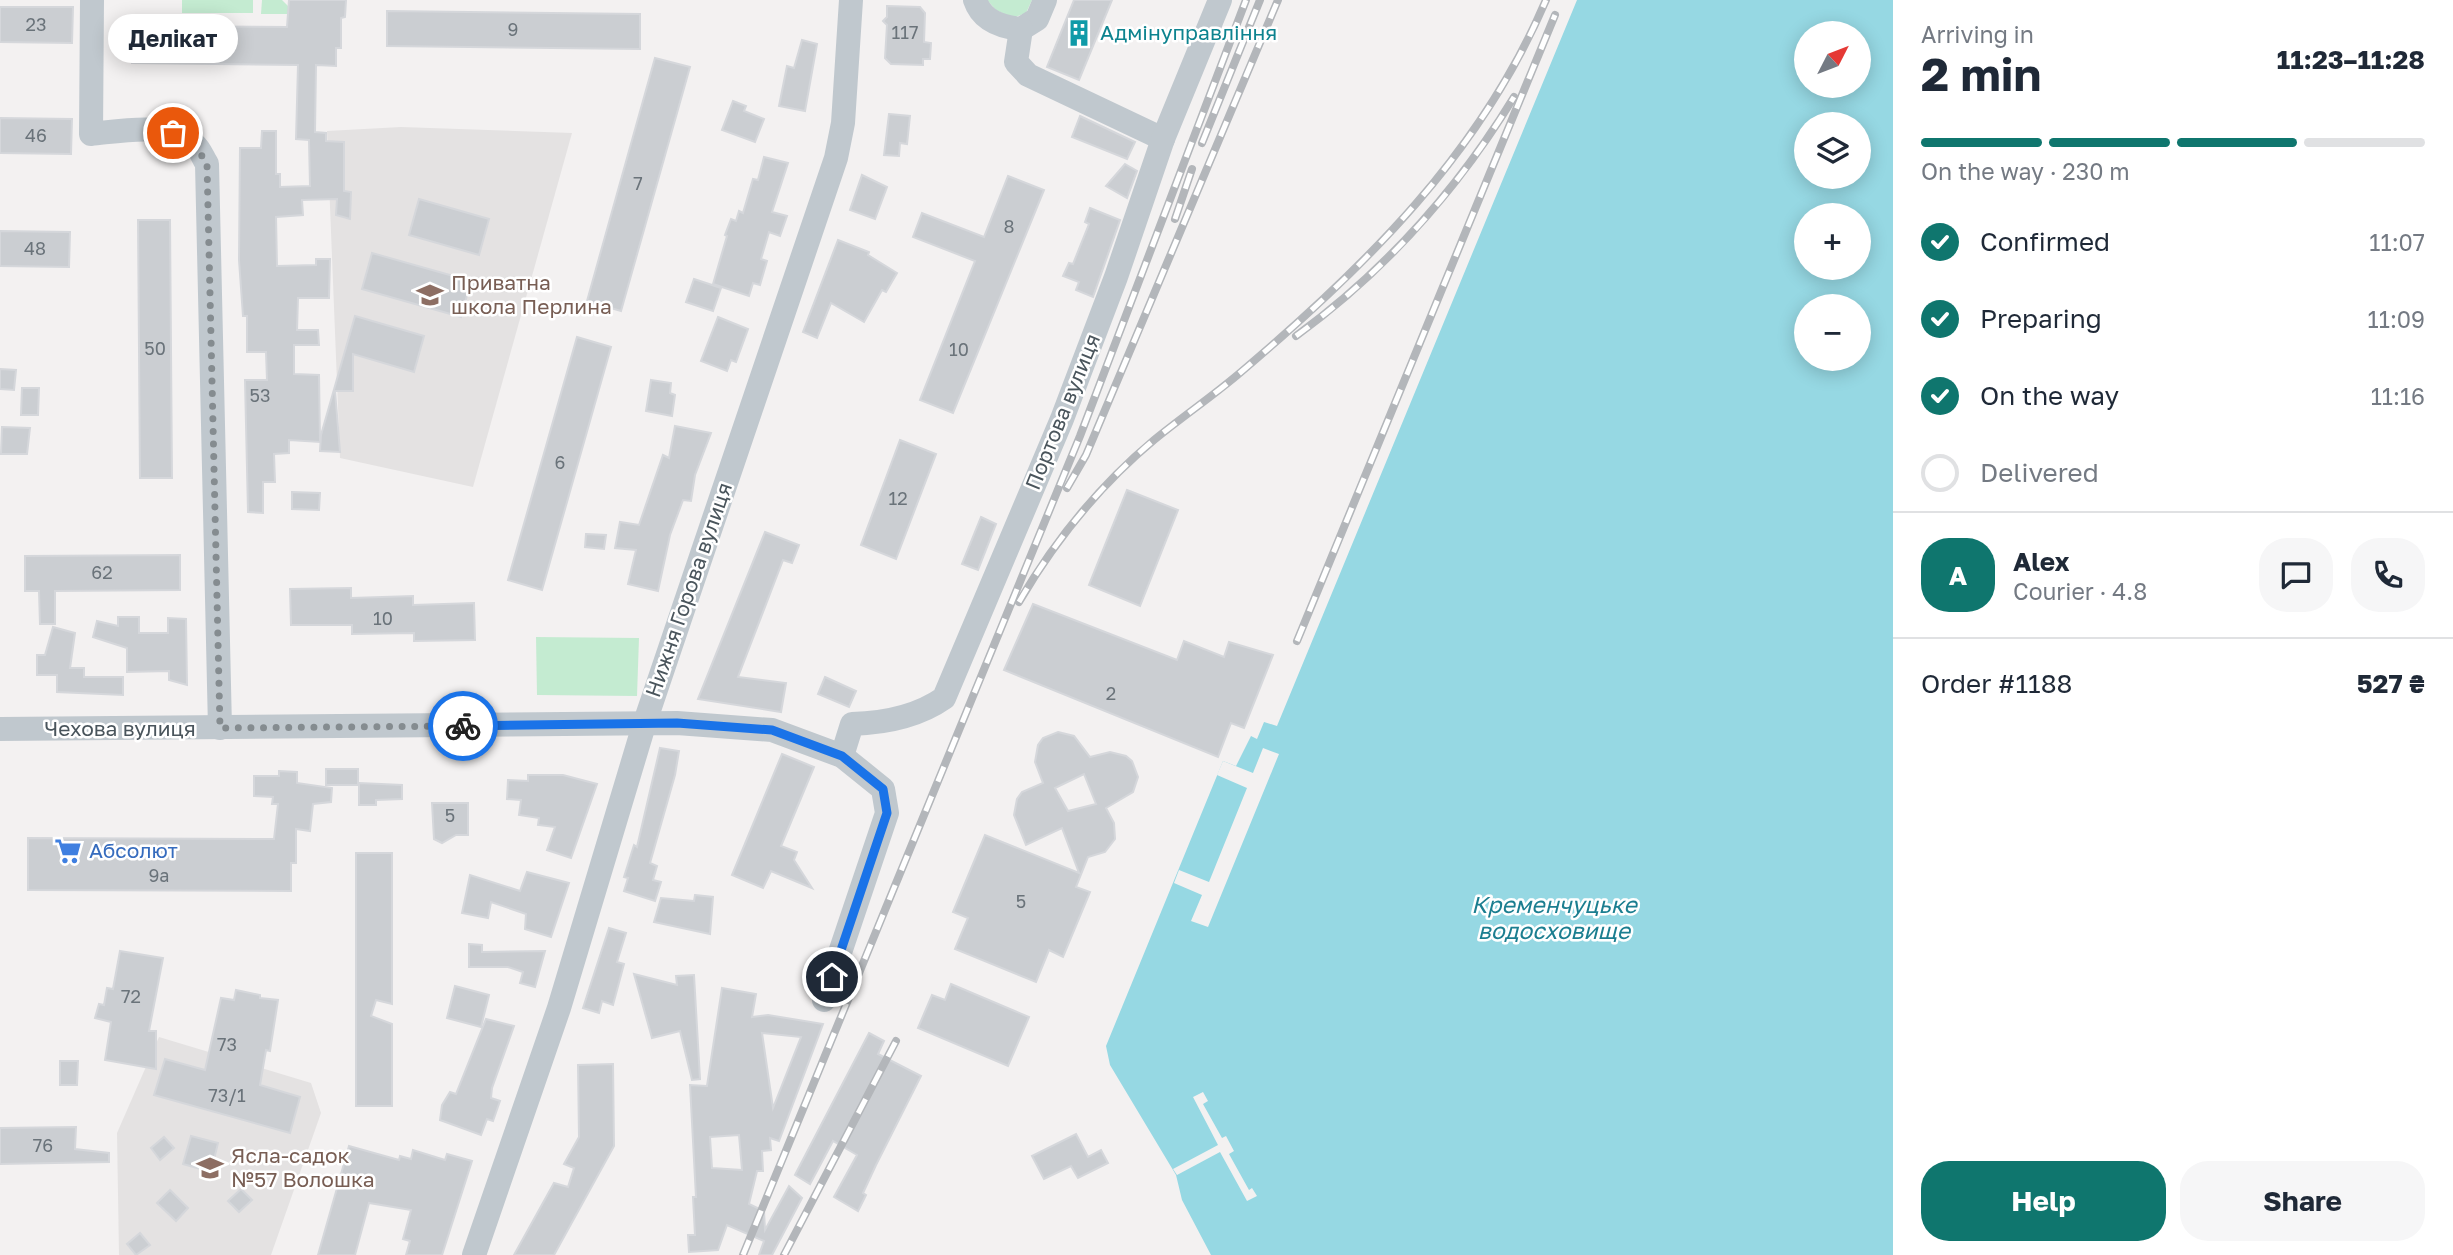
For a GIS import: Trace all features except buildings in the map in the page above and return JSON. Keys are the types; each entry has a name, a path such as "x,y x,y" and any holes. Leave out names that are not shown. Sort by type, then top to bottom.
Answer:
{"street":[{"path":"92,0 91,134 141,129 173,133 195,145 207,164 220,728"},
{"name":"Нижня Горова вулиця","path":"474,1255 559,1008 644,725 836,159 844,110 851,0"},
{"path":"975,0 985,16 995,23 1021,29 1037,19 1045,0"},
{"name":"Портова вулиця","path":"842,756 852,724 871,723 924,712 944,698 1062,419 1116,277 1163,139 1220,0"},
{"path":"1021,29 1016,62 1028,75 1163,139"},
{"name":"Чехова вулиця","path":"0,730 677,723 772,730 842,756 883,789 887,813 824,1000"}],"shaded area":[{"name":"Приватна школа Перлина","path":"401,127 572,133 473,487 340,458 327,131"},
{"name":"Ясла-садок №57 Волошка","path":"159,1037 311,1083 321,1113 271,1255 119,1255 117,1133"}],"green space":[{"path":"182,0 253,0 253,13 182,13"},
{"path":"262,0 282,0 296,14 261,14"},
{"path":"987,0 1032,0 1026,13 1013,18 996,10"},
{"path":"536,637 639,638 637,696 537,695"}],"water":[{"name":"Кременчуцьке водосховище","path":"1577,0 1893,0 1893,1255 1211,1255 1182,1200 1176,1175 1110,1065 1106,1046 1223,761 1236,766 1251,736 1257,739 1264,722 1277,726"}],"pier":[{"path":"1263,748 1279,754 1208,927 1191,921 1202,895 1174,883 1179,870 1209,882 1247,788 1217,775 1223,761 1253,773"},
{"path":"1203,1092 1208,1101 1203,1104 1222,1138 1226,1136 1234,1151 1229,1154 1249,1190 1252,1188 1257,1196 1247,1201 1220,1152 1177,1175 1173,1169 1218,1145 1193,1097"}],"railway":[{"path":"743,1255 1080,436 1246,0"},
{"path":"1202,143 1260,0"},
{"path":"1067,488 1086,455 1278,0"},
{"path":"1019,602 1063,536 1115,476 1154,440 1230,381 1287,332 1332,291 1416,204 1454,157 1488,108 1519,56 1546,0"},
{"path":"1297,641 1555,15"},
{"path":"1296,336 1360,284 1417,227 1468,165 1514,97"},
{"path":"1175,219 1192,169"},
{"path":"784,1255 896,1041"}],"way so far":[{"path":"173,133 195,145 207,164 220,728 463,726"}],"place":[{"name":"Адмінуправління","path":"1079,33"},
{"name":"Делікат","path":"173,133"},
{"name":"Приватна школа Перлина","path":"430,295"},
{"name":"Абсолют","path":"68,851"},
{"name":"Ясла-садок №57 Волошка","path":"210,1168"}],"route":[{"path":"463,726 677,723 772,730 842,756 883,789 887,813 832,977"}]}
